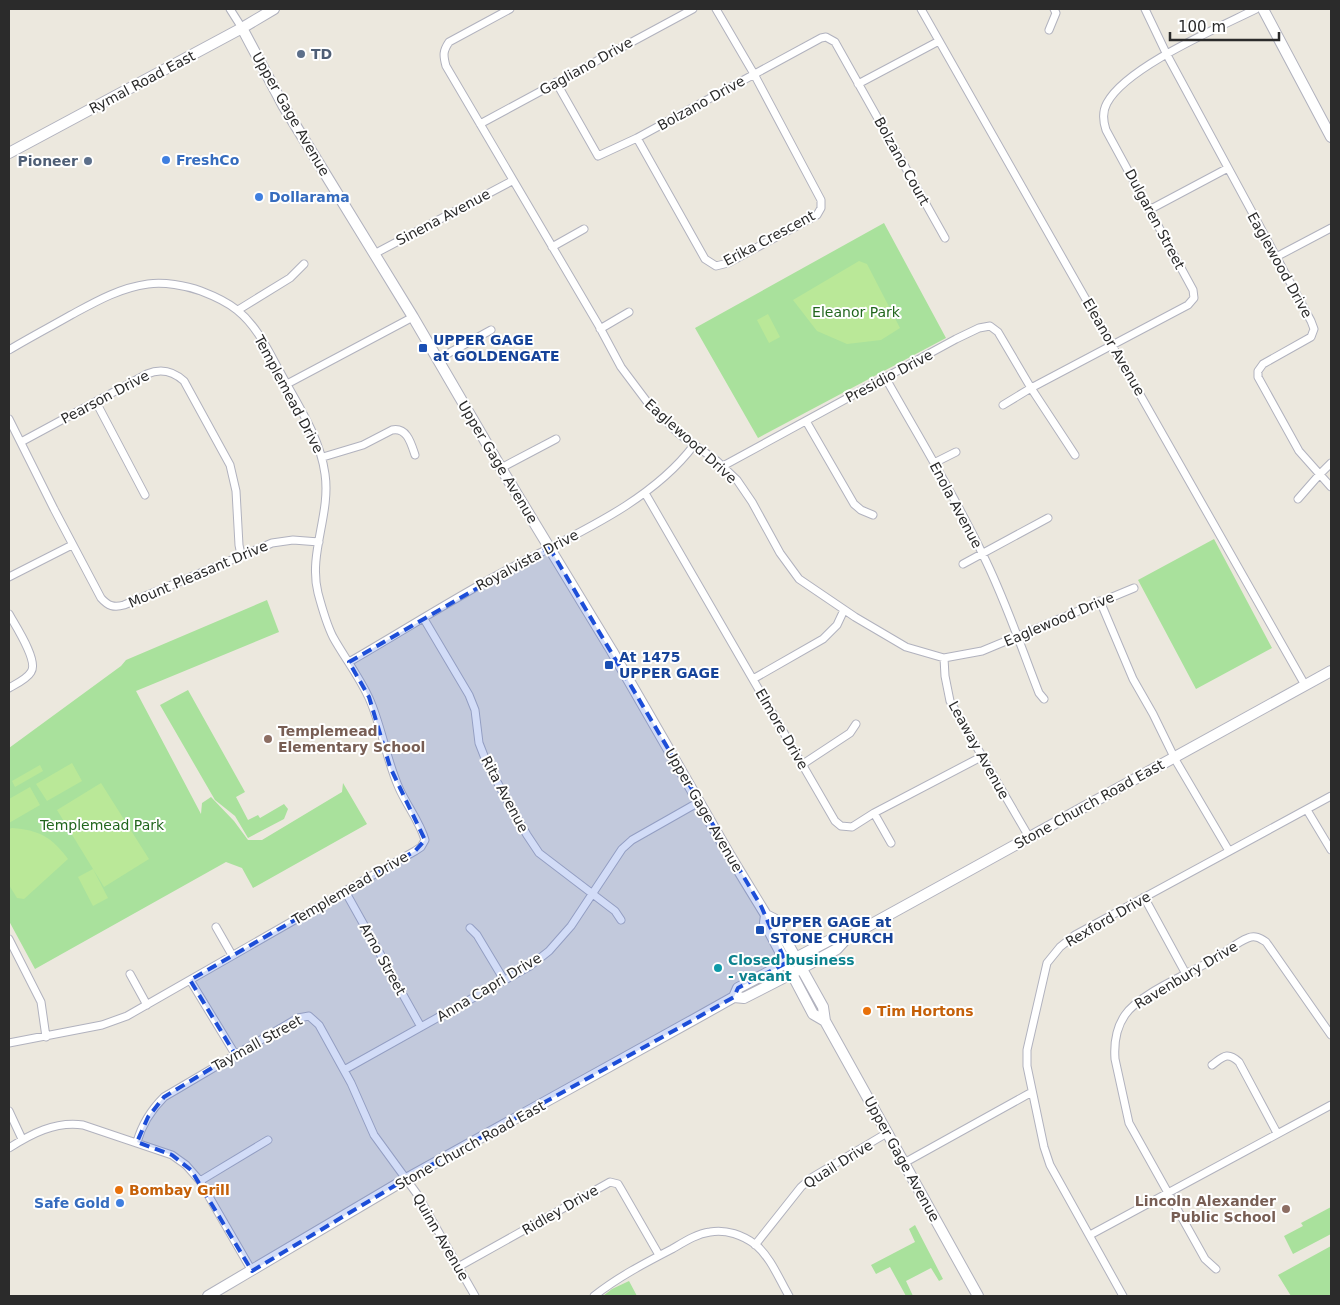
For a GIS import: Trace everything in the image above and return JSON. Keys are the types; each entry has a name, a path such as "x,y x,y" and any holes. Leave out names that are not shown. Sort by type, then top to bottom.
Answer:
{"main road":[{"name":"Rymal Road East","path":"9,153 274,9"},
{"path":"1263,9 1331,137"},
{"name":"Upper Gage Avenue","path":"242,28 283,105 413,317 501,468 612,651 766,915 774,919 823,1007 825,1021 978,1296"},
{"name":"Stone Church Road East","path":"208,1296 406,1179 545,1104 734,997 744,998 791,974 837,948 847,938 1331,671"},
{"name":"Upper Gage Avenue","path":"766,915 765,923 813,1014 825,1021"},
{"name":"Stone Church Road East","path":"734,997 738,988 832,939 847,938"}],"street":[{"name":"Upper Gage Avenue","path":"230,9 242,28"},
{"name":"Eaglewood Drive","path":"510,9 449,42 444,50 443,57 446,66 616,360 632,384 651,407 679,434 723,466 737,480 752,502 780,553 791,570 799,578 844,610 906,647 944,658 982,651 1134,588"},
{"name":"Gagliano Drive","path":"480,124 693,9"},
{"path":"716,9 754,74"},
{"name":"Eleanor Avenue","path":"921,9 1306,685"},
{"path":"1049,30 1056,13 1054,9"},
{"name":"Eaglewood Drive","path":"1144,9 1311,321 1314,329 1311,337 1263,364 1258,370 1258,377 1299,451 1319,475"},
{"name":"Dulgaren Street","path":"1003,405 1031,388 1188,305 1194,298 1193,290 1106,130 1103,120 1106,104 1132,76 1167,55 1256,9"},
{"name":"Bolzano Drive","path":"556,82 598,156 637,138 821,38 826,37 835,42 858,84"},
{"path":"858,84 939,41"},
{"name":"Erika Crescent","path":"637,138 704,258 716,266 728,262 817,215 821,208 821,200 754,74"},
{"name":"Bolzano Court","path":"858,84 945,238"},
{"path":"1149,210 1228,168"},
{"name":"Sinena Avenue","path":"374,254 512,181"},
{"path":"1276,258 1331,228"},
{"path":"552,247 584,229"},
{"path":"238,310 290,278 304,264"},
{"name":"Templemead Drive","path":"9,350 114,293 150,284 187,286 219,298 238,310 263,340 319,445 326,477 326,499 315,573 317,590 333,637 368,697 380,728 390,767 423,832 425,840 421,847 415,851 127,1016 102,1025 9,1043"},
{"path":"600,330 629,312"},
{"path":"287,384 413,317"},
{"name":"Presidio Drive","path":"723,466 979,328 990,326 998,332 1031,388"},
{"path":"438,359 491,330"},
{"name":"Pearson Drive","path":"20,442 155,370 172,372 184,381 230,465 236,491 241,555"},
{"name":"Enola Avenue","path":"885,377 982,553 1039,693 1044,699"},
{"path":"1031,388 1075,456"},
{"path":"96,402 146,495"},
{"name":"Mount Pleasant Drive","path":"9,419 72,545 101,598 107,605 116,607 124,605 241,555 280,541 319,542"},
{"path":"806,421 854,504 861,510 873,515"},
{"path":"323,458 363,445 396,429 403,432 409,438 415,455"},
{"path":"501,468 556,439"},
{"name":"Royalvista Drive","path":"349,662 549,547 584,530 645,493 672,472 694,445"},
{"path":"934,463 956,452"},
{"path":"1298,499 1331,463"},
{"path":"1319,475 1331,487"},
{"name":"Elmore Drive","path":"645,493 836,821 841,826 852,827 874,813 982,757"},
{"path":"963,564 1048,518"},
{"path":"9,577 72,545"},
{"path":"1100,601 1133,679 1153,714 1174,758 1229,851"},
{"path":"753,678 823,640 837,625 844,610"},
{"path":"9,614 34,664 31,673 9,688"},
{"name":"Rita Avenue","path":"424,619 469,695 475,710 482,753 530,841 545,858 615,911 621,920"},
{"name":"Leaway Avenue","path":"944,658 944,676 950,701 1029,837"},
{"path":"803,764 850,733 856,724"},
{"name":"Rexford Drive","path":"1123,1296 1050,1165 1044,1147 1027,1066 1027,1050 1046,963 1060,947 1075,935 1331,796"},
{"name":"Anna Capri Drive","path":"344,1070 530,966 549,951 570,926 593,894 613,860 627,844 699,802"},
{"path":"1307,810 1331,850"},
{"path":"874,813 891,843"},
{"name":"Arno Street","path":"345,891 422,1027"},
{"path":"1144,897 1186,974"},
{"path":"216,927 232,955"},
{"path":"470,928 477,935 504,980"},
{"name":"Ravenbury Drive","path":"1216,1270 1205,1259 1129,1123 1115,1060 1114,1049 1118,1028 1125,1015 1137,1002 1214,960 1249,937 1258,937 1266,942 1331,1034"},
{"path":"9,939 41,1002 46,1037"},
{"path":"130,974 147,1004"},
{"path":"190,980 235,1054"},
{"name":"Taymall Street","path":"137,1142 139,1133 148,1116 154,1106 164,1097 298,1018 309,1016 319,1025 344,1070 374,1136 406,1179"},
{"path":"1212,1065 1226,1055 1233,1056 1239,1062 1277,1133"},
{"path":"904,1163 1032,1092"},
{"path":"1090,1235 1331,1105"},
{"path":"9,1112 22,1139"},
{"path":"9,1148 22,1139 53,1126 72,1124 83,1125 172,1155 179,1159 200,1181 252,1271"},
{"name":"Quail Drive","path":"755,1244 801,1186 811,1178 888,1134"},
{"path":"200,1181 268,1140"},
{"name":"Quinn Avenue","path":"406,1179 417,1194 475,1296"},
{"name":"Ridley Drive","path":"458,1267 610,1182 618,1184 659,1255"},
{"path":"594,1296 659,1255 694,1236 711,1231 729,1232 755,1244 766,1255 789,1296"}],"highlighted area":[{"path":"549,547 761,906 786,963 738,988 734,997 406,1179 252,1271 191,1170 172,1155 137,1142 148,1117 164,1097 235,1054 190,980 415,851 425,840 390,767 369,697 349,662"}],"green space":[{"name":"Eleanor Park","path":"884,223 946,338 758,438 695,328"},
{"path":"859,261 867,264 900,328 881,340 847,344 817,331 793,300"},
{"path":"768,314 780,337 769,343 757,320"},
{"path":"1214,539 1272,648 1196,689 1138,580"},
{"name":"Templemead Park","path":"267,600 279,632 136,691 201,814 202,803 211,797 234,821 248,840 262,840 342,792 343,783 367,824 253,888 242,868 226,862 35,969 9,921 9,748 121,666 126,660"},
{"path":"188,690 245,792 236,797 248,820 258,815 260,818 284,804 288,809 284,819 248,838 235,816 215,800 160,705"},
{"path":"72,763 82,781 47,801 36,784"},
{"path":"40,765 43,771 15,787 12,781"},
{"path":"101,783 149,859 104,887 57,810"},
{"path":"30,787 40,805 9,823 9,799"},
{"path":"12,828 44,836 56,845 68,859 24,899 17,898 9,885 9,829"},
{"path":"93,869 108,898 93,906 78,877"},
{"path":"1331,1207 1331,1234 1293,1254 1284,1236 1303,1226 1301,1223"},
{"path":"915,1225 943,1279 939,1281 931,1268 906,1281 913,1296 906,1296 890,1267 876,1274 871,1265 915,1242 909,1229"},
{"path":"1331,1246 1331,1296 1291,1296 1278,1275"},
{"path":"629,1281 637,1296 603,1296 612,1289"}],"place":[{"name":"TD","path":"301,54"},
{"name":"FreshCo","path":"166,160"},
{"name":"Pioneer","path":"88,161"},
{"name":"Dollarama","path":"259,197"},
{"name":"UPPER GAGE at GOLDENGATE","path":"423,348"},
{"name":"At 1475 UPPER GAGE","path":"609,665"},
{"name":"Templemead Elementary School","path":"268,739"},
{"name":"UPPER GAGE at STONE CHURCH","path":"760,930"},
{"name":"Closed business - vacant","path":"718,968"},
{"name":"Tim Hortons","path":"867,1011"},
{"name":"Bombay Grill","path":"119,1190"},
{"name":"Safe Gold","path":"120,1203"},
{"name":"Lincoln Alexander Public School","path":"1286,1209"}]}
